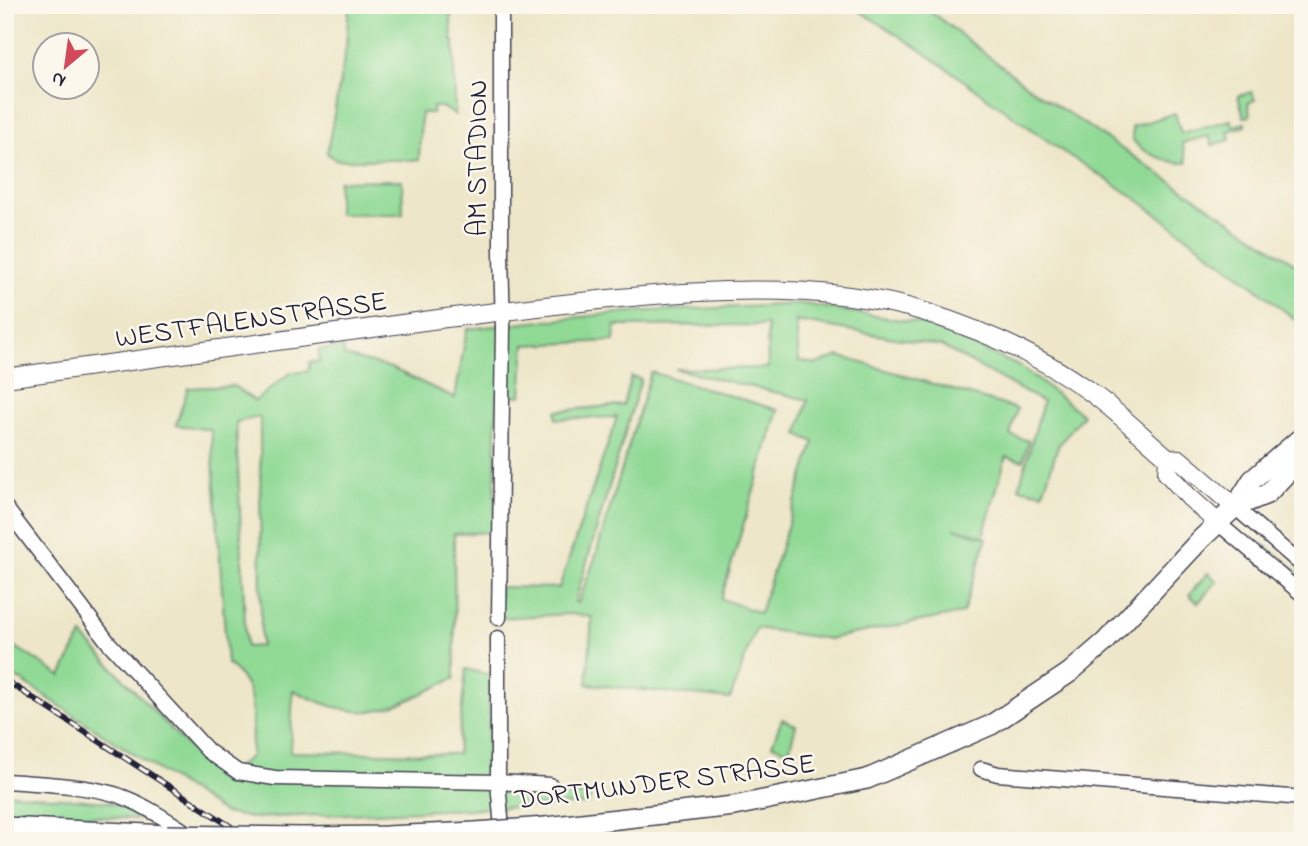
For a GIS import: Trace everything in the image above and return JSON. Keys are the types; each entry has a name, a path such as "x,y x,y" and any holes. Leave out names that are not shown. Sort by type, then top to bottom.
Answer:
{"main road":[{"name":"DORTMUNDER STRASSE","path":"5,827 167,835 302,837 475,832 546,827 734,806 867,779 990,725 1076,668 1235,507 1252,480 1303,436"},
{"name":"DORTMUNDER STRASSE","path":"1235,507 1267,494 1303,456"}],"street":[{"name":"AM STADION","path":"501,5 503,311"},
{"name":"WESTFALENSTRASSE","path":"5,378 547,304 653,294 760,290 836,295 922,311 1042,362 1089,391 1168,458 1179,459 1303,566"},
{"path":"499,618 503,311"},
{"name":"WESTFALENSTRASSE","path":"1168,458 1167,473 1189,497 1303,595"},
{"path":"5,507 108,642 208,751 231,768 246,775 275,778 499,789 550,785"},
{"path":"498,638 499,789 503,841"},
{"path":"981,768 998,774 1303,798"},
{"path":"5,781 106,792 124,797 200,841"}],"green space":[{"path":"349,5 418,8 419,5 450,5 454,41 455,115 441,107 433,107 432,113 421,113 419,160 336,160 327,153 346,48"},
{"path":"850,5 922,5 1030,88 1303,269 1303,326 1134,197 1062,151 918,48"},
{"path":"1252,92 1255,100 1248,103 1250,116 1244,117 1238,96"},
{"path":"1175,113 1181,133 1231,120 1233,126 1245,123 1246,126 1228,131 1230,140 1212,145 1209,136 1182,143 1187,163 1157,157 1136,144 1132,138 1132,127"},
{"path":"402,180 403,214 338,214 338,181"},
{"path":"804,304 924,324 1021,367 1083,415 1058,446 1043,493 1019,488 1043,402 941,346 796,321 799,361 816,364 839,356 1017,409 1010,435 1029,441 1023,461 1006,457 983,536 954,528 987,538 963,613 828,639 756,628 730,699 587,684 592,617 571,614 499,618 500,587 559,588 617,417 556,419 556,411 623,405 631,377 641,379 575,602 578,603 594,561 651,372 778,410 721,599 760,613 814,442 798,434 808,400 675,369 768,368 767,325 615,326 614,341 525,345 521,396 497,394 494,532 454,534 455,678 411,699 376,710 340,708 293,690 290,752 457,754 466,669 490,675 487,791 591,795 588,804 251,818 224,813 5,670 5,640 61,676 82,635 184,743 223,778 251,756 252,705 245,683 227,663 211,430 176,425 188,388 234,386 255,401 290,373 309,371 309,362 320,361 318,350 343,347 344,356 391,368 455,398 467,329 628,312","holes":["260,417 261,646 246,647 236,422"]},
{"path":"1264,544 1303,577 1303,589 1258,552"},
{"path":"1208,573 1217,581 1198,603 1189,595"},
{"path":"782,719 796,725 789,751 772,745"},
{"path":"5,793 107,802 148,820 5,810"}],"railway":[{"path":"5,680 253,841"}]}
